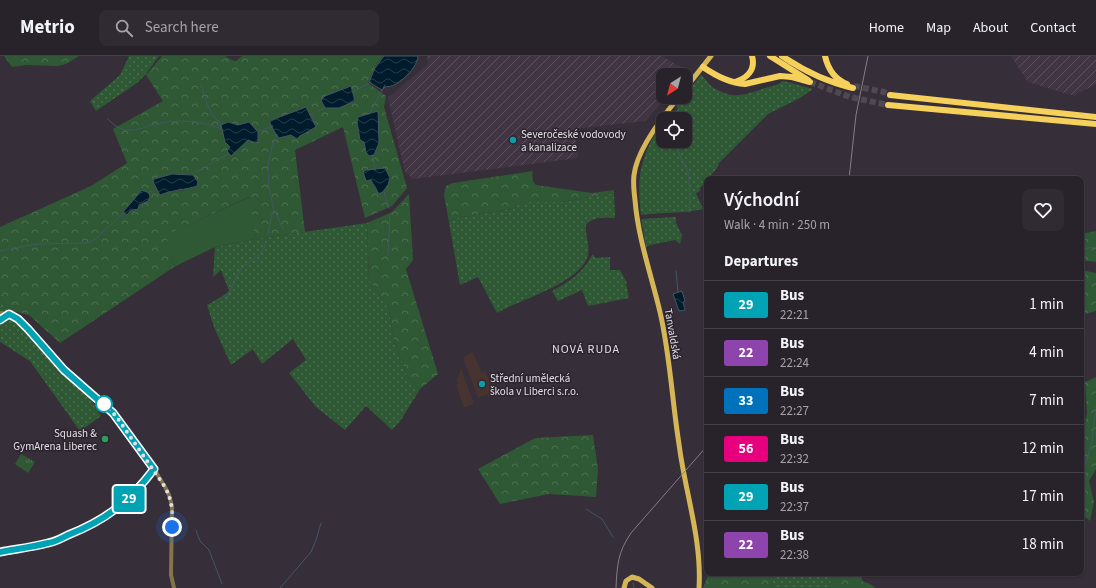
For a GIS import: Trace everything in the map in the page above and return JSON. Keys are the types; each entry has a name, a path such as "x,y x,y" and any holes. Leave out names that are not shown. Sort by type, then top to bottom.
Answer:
{"highway":[{"path":"736,82 744,79 751,72 753,60 752,56"},
{"path":"703,67 719,77 745,84 780,76 810,82 770,56"},
{"path":"782,56 822,79 837,84 854,87 835,77 828,66 825,56"},
{"path":"890,95 1096,117"},
{"path":"888,105 1096,124"}],"main road":[{"path":"692,80 711,56"},
{"name":"Tanvaldská","path":"673,104 648,141 639,160 634,175 634,192 636,219 665,338 679,445 698,547 699,588"},
{"path":"624,588 626,581 632,577 639,579 652,588"}],"street":[{"path":"0,312 9,314 18,319 64,370 113,413 158,475 169,495 172,506 171,575 174,588"}],"shaded area":[{"path":"427,56 662,56 682,68 656,68 656,104 661,104 645,121 574,129 578,158 413,179 405,172 388,98 428,64"},
{"path":"1011,56 1096,56 1096,84 1074,96 1028,82"},
{"path":"472,351 482,373 485,371 496,394 488,397 487,394 478,398 463,358"},
{"path":"461,368 474,404 464,408 456,385 459,384 457,380"}],"green space":[{"path":"4,56 79,56 66,64 58,66 26,65 12,67"},
{"path":"129,56 159,56 146,74 137,83 96,111 90,101 120,75"},
{"path":"162,56 225,56 236,61 242,56 383,56 375,67 368,83 386,96 384,107 407,188 392,206 365,218 343,127 295,150 305,232 255,239 249,197 167,235 174,267 60,343 29,315 7,310 0,296 0,227 91,186 127,163 113,129 163,101 146,75","holes":["350,86 339,108 333,107 325,96","306,108 316,127 297,139 269,121","228,122 238,125 249,122 227,151 230,147 225,142 221,125","172,174 193,175 184,190 160,195","142,190 149,193 143,204 139,206 138,209 123,212"]},
{"path":"701,75 714,88 721,92 733,95 752,93 776,85 782,81 813,89 800,98 768,114 719,163 710,176 704,176 704,183 700,188 700,191 696,193 703,209 687,212 641,215 639,188 642,166 645,155 656,133 656,148 692,148 692,112 670,112 678,110 676,105 692,104 692,86"},
{"path":"533,171 532,175 536,185 592,193 614,190 614,193 561,202 523,202 512,209 457,218 449,222 444,195 446,186 453,183"},
{"path":"614,193 615,218 595,219 586,225 588,255 583,265 563,282 497,313 478,277 460,285 449,222 457,218 512,209 523,202 561,202"},
{"path":"409,194 413,260 406,269 438,374 420,389 407,376 394,340 389,309 369,280 367,223 392,212"},
{"path":"250,197 255,239 215,247 174,267 166,235"},
{"path":"676,217 676,223 682,235 680,244 675,240 646,247 641,219"},
{"path":"367,223 369,280 389,309 394,340 407,376 420,389 401,420 392,430 366,406 345,430 316,407 289,373 306,360 293,339 262,364 253,349 231,365 214,327 207,305 229,291 221,270 213,277 215,247 255,239"},
{"path":"1096,231 1096,262 1084,260 1084,233"},
{"path":"593,254 595,258 610,257 610,270 620,270 627,283 629,298 588,306 582,290 558,301 552,291 576,276"},
{"path":"1084,271 1096,273 1096,311 1084,314"},
{"path":"0,296 7,310 60,372 88,395 101,416 80,431 30,361 0,342"},
{"path":"1096,377 1096,469 1089,481 1094,502 1090,521 1084,516 1084,428 1087,413 1085,382"},
{"path":"593,435 598,469 596,497 549,494 500,504 478,469 535,438"},
{"path":"21,454 35,462 28,473 15,464"},
{"path":"708,576 774,576 772,588 703,588"},
{"path":"774,576 834,576 827,588 772,588"},
{"path":"834,576 861,576 862,581 872,585 875,588 827,588"}],"water":[{"path":"384,56 418,56 415,65 404,78 395,85 385,87 382,90 369,82 375,68"},
{"path":"351,86 355,101 339,108 325,108 321,100 325,96"},
{"path":"306,107 316,127 297,139 291,135 279,138 269,121"},
{"path":"378,111 379,143 374,155 369,156 366,152 364,142 360,140 357,122 358,117"},
{"path":"228,122 238,125 249,122 258,132 258,141 256,143 248,140 231,156 227,151 230,147 225,142 221,125"},
{"path":"385,168 390,178 388,185 382,193 378,194 371,180 366,181 363,172 366,170"},
{"path":"172,174 193,175 198,182 197,186 160,195 153,182 154,179"},
{"path":"142,190 149,193 150,197 148,201 139,205 138,209 130,211 127,215 123,212"},
{"path":"682,291 685,301 683,302 685,310 679,311 673,294"}],"waterway":[{"path":"353,92 371,82"},
{"path":"201,84 210,111 220,122 221,128"},
{"path":"369,114 385,85"},
{"path":"317,112 325,107"},
{"path":"108,119 117,127 125,130 135,130 173,121 198,122 223,130"},
{"path":"260,131 273,126"},
{"path":"268,235 274,210 269,188 268,166 272,146 277,135"},
{"path":"676,148 688,172 690,193 689,212"},
{"path":"196,172 228,154"},
{"path":"373,155 375,170"},
{"path":"148,193 152,191"},
{"path":"384,191 389,208"},
{"path":"275,211 283,229"},
{"path":"0,251 36,244 88,243 95,239 124,213"},
{"path":"388,255 390,214"},
{"path":"226,301 237,275 242,268 262,252 267,241"},
{"path":"1084,249 1096,247"},
{"path":"676,271 678,292"},
{"path":"1084,469 1092,441 1096,407"},
{"path":"586,509 602,519 613,537"},
{"path":"280,588 311,552 321,523"},
{"path":"196,530 200,541 209,550 222,584"},
{"path":"633,583 634,588"}],"tunnel":[{"path":"810,82 850,97 888,105"},
{"path":"854,86 884,92 890,95"}],"tram line":[{"path":"849,176 856,115 868,56"},
{"path":"616,588 619,559 623,546 631,533 704,449"}],"bus line":[{"name":"29","path":"0,320 9,314 18,319 64,370 113,413 154,469 124,504 86,528 50,543 0,552"}],"place":[{"name":"Severočeské vodovody a kanalizace","path":"513,140"},
{"name":"Střední umělecká škola v Liberci s.r.o.","path":"482,384"},
{"name":"Squash & GymArena Liberec","path":"105,439"}],"district":[{"name":"NOVÁ RUDA","path":"586,349"}],"route":[{"path":"104,404 101,402 116,416 165,487 172,506 172,527"}]}
